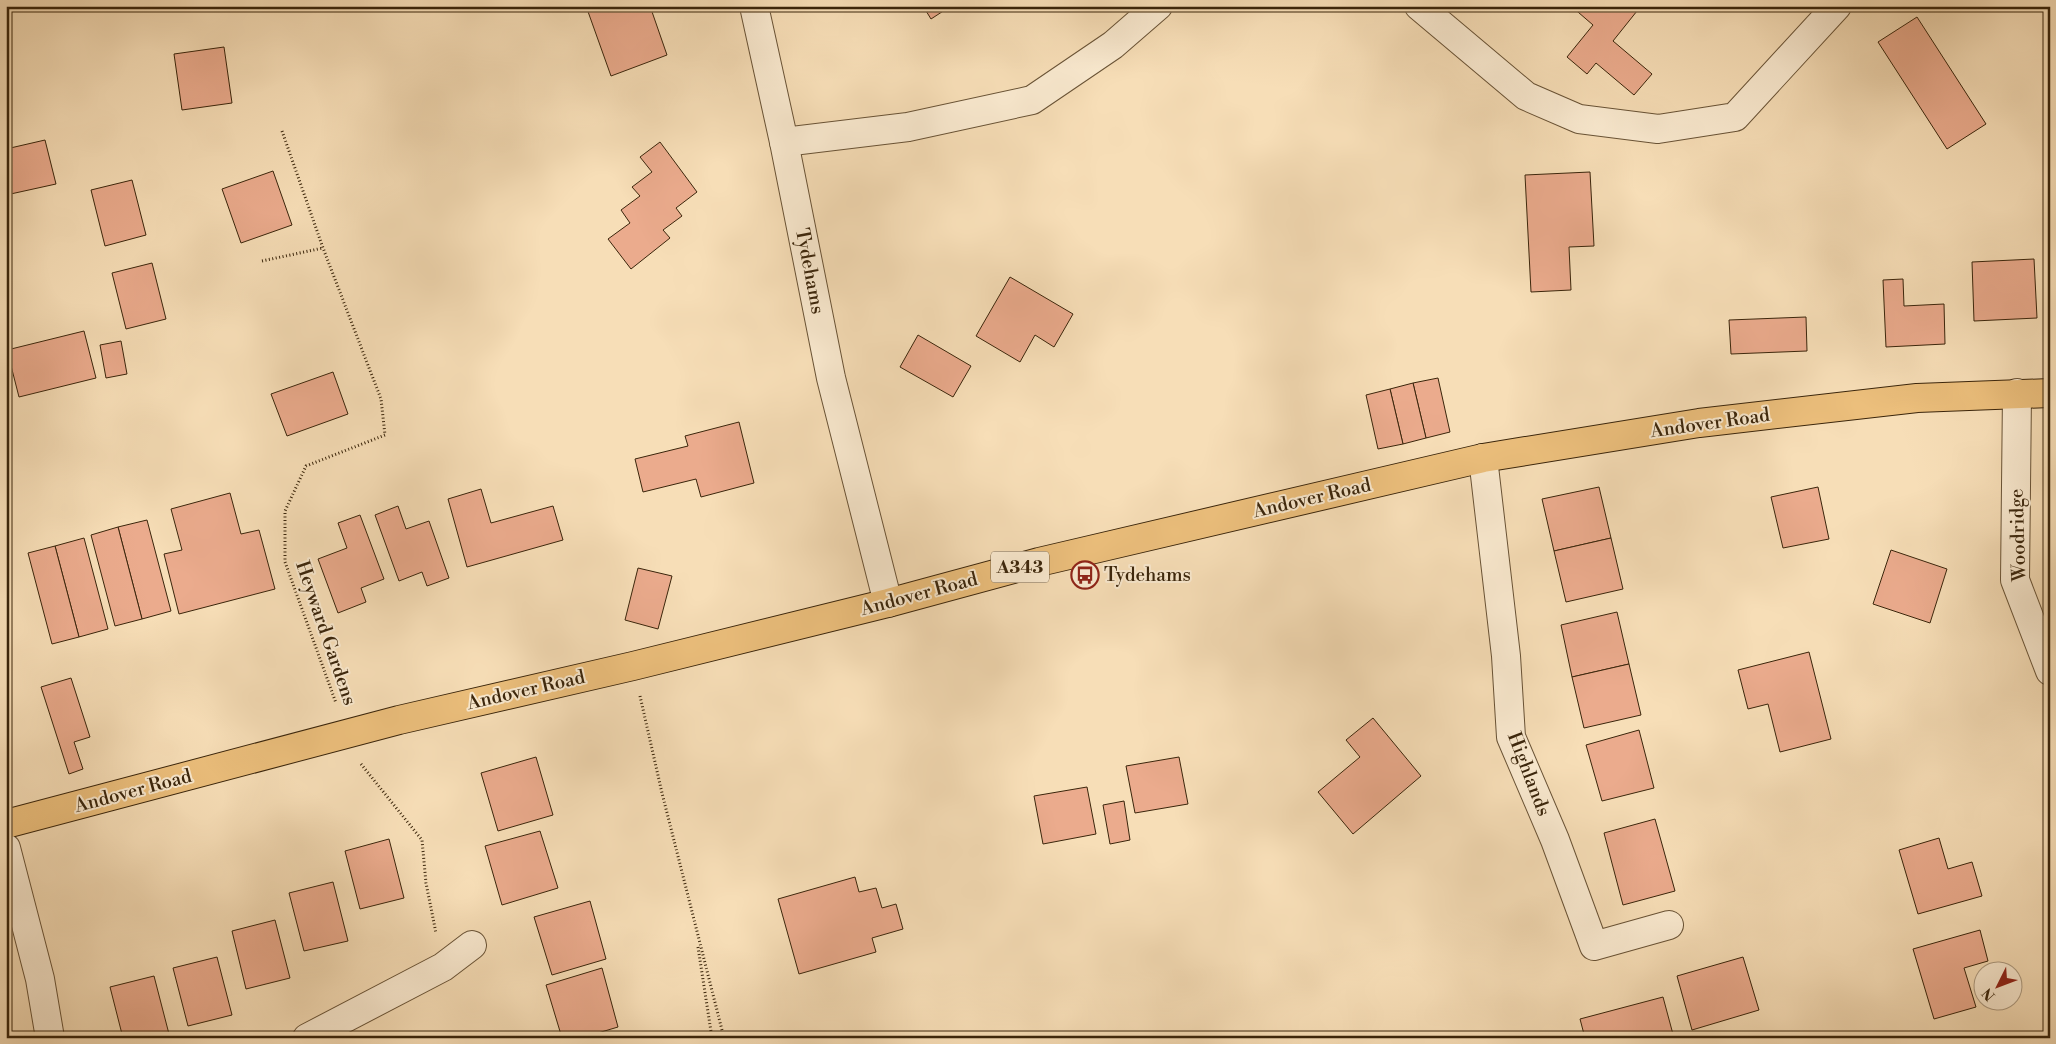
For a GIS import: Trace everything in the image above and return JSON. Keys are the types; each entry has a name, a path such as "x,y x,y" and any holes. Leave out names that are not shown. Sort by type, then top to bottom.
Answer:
{"main road":[{"name":"Andover Road","path":"6,824 408,718 633,666 888,603 1048,560 1483,458 1699,423 1917,398 2050,392"}],"street":[{"name":"Tydehams","path":"754,6 784,142 831,378 888,603"},
{"path":"784,142 908,127 1032,100 1113,45 1158,6"},
{"path":"1419,6 1526,96 1579,120 1658,129 1735,117 1837,6"},
{"name":"Woodridge","path":"2016,393 2015,580 2050,671"},
{"name":"Highlands","path":"1483,458 1506,656 1511,737 1555,840 1594,946 1669,925"},
{"path":"6,848 40,979 50,1038"},
{"path":"306,1038 443,967 472,944"}],"path":[{"name":"Heyward Gardens","path":"282,131 323,248 381,398 385,435 306,466 285,511 285,562 347,735"},
{"path":"262,261 323,248"},
{"path":"633,666 662,793 724,1038"},
{"path":"358,761 422,840 426,883 443,967"},
{"path":"696,929 712,1038"}],"building":[{"path":"586,6 650,6 667,55 611,76"},
{"path":"923,6 951,6 931,19"},
{"path":"1571,6 1641,6 1613,41 1652,74 1634,95 1596,63 1587,74 1567,57 1593,25"},
{"path":"1917,17 1986,124 1947,149 1878,42"},
{"path":"224,47 232,103 182,110 174,54"},
{"path":"45,140 56,184 6,195 6,149"},
{"path":"660,142 697,192 676,208 682,216 663,230 670,238 631,269 608,239 630,223 621,210 640,196 632,187 652,172 640,157"},
{"path":"273,171 292,225 241,243 222,189"},
{"path":"1590,172 1594,246 1569,247 1571,290 1531,292 1525,175"},
{"path":"132,180 146,235 105,246 91,190"},
{"path":"2034,259 2037,318 1974,321 1972,262"},
{"path":"152,263 166,319 126,329 112,273"},
{"path":"1010,277 1073,314 1054,347 1035,335 1020,362 976,336"},
{"path":"1903,279 1904,306 1944,304 1945,344 1886,347 1883,280"},
{"path":"1806,317 1807,351 1731,354 1729,320"},
{"path":"84,331 96,378 19,397 7,350"},
{"path":"918,335 971,366 953,397 900,367"},
{"path":"121,341 127,374 106,378 100,345"},
{"path":"333,372 348,414 287,436 271,394"},
{"path":"1438,378 1450,432 1426,438 1413,383"},
{"path":"1413,383 1426,438 1403,444 1390,389"},
{"path":"1390,389 1403,444 1378,449 1366,395"},
{"path":"739,422 754,483 701,497 696,479 643,492 635,459 688,446 685,436"},
{"path":"1599,487 1611,538 1554,551 1542,499"},
{"path":"1818,487 1829,539 1783,548 1771,497"},
{"path":"481,489 491,523 553,506 563,540 467,567 448,499"},
{"path":"230,493 241,534 259,530 275,589 179,614 164,554 182,550 171,509"},
{"path":"398,506 406,529 429,521 449,578 427,586 422,572 399,581 375,515"},
{"path":"360,515 384,579 361,588 366,602 338,613 318,559 347,548 338,523"},
{"path":"147,520 171,611 142,619 118,527"},
{"path":"118,527 142,619 115,626 91,535"},
{"path":"84,538 108,629 79,637 55,546"},
{"path":"1611,538 1623,589 1566,602 1554,551"},
{"path":"55,546 79,637 52,644 28,553"},
{"path":"1891,550 1947,569 1930,623 1873,604"},
{"path":"638,568 672,576 658,629 625,620"},
{"path":"1617,612 1629,664 1572,677 1561,625"},
{"path":"1809,652 1831,739 1780,752 1768,704 1748,709 1738,670"},
{"path":"1629,664 1641,715 1584,728 1572,677"},
{"path":"71,678 90,737 74,742 83,769 69,774 41,687"},
{"path":"1373,718 1421,776 1353,834 1318,792 1360,757 1346,740"},
{"path":"1639,730 1654,788 1602,801 1586,745"},
{"path":"536,757 553,815 498,831 481,773"},
{"path":"1179,757 1188,804 1135,813 1126,766"},
{"path":"1087,787 1096,834 1043,844 1034,796"},
{"path":"1124,801 1130,840 1110,844 1103,805"},
{"path":"1655,819 1675,891 1623,905 1604,833"},
{"path":"540,831 558,888 502,905 485,846"},
{"path":"1939,838 1948,869 1972,862 1982,896 1918,914 1899,850"},
{"path":"389,839 404,898 360,909 345,851"},
{"path":"855,877 859,892 876,888 882,908 896,904 903,929 872,938 876,952 799,974 778,899"},
{"path":"333,882 348,941 304,951 289,893"},
{"path":"590,901 606,959 552,975 534,917"},
{"path":"275,920 290,978 246,989 232,931"},
{"path":"1980,930 1988,961 1974,962 1974,965 1964,968 1974,1000 1974,1008 1934,1019 1913,949"},
{"path":"217,957 232,1015 188,1026 173,968"},
{"path":"1743,957 1759,1010 1692,1030 1677,976"},
{"path":"602,968 618,1027 581,1038 562,1038 546,985"},
{"path":"154,976 169,1034 154,1038 123,1038 110,987"},
{"path":"1663,997 1674,1038 1585,1038 1580,1019"},
{"path":"1191,1034 1191,1038 1168,1038 1168,1036"}],"place":[{"name":"Tydehams","path":"1085,575"}]}
